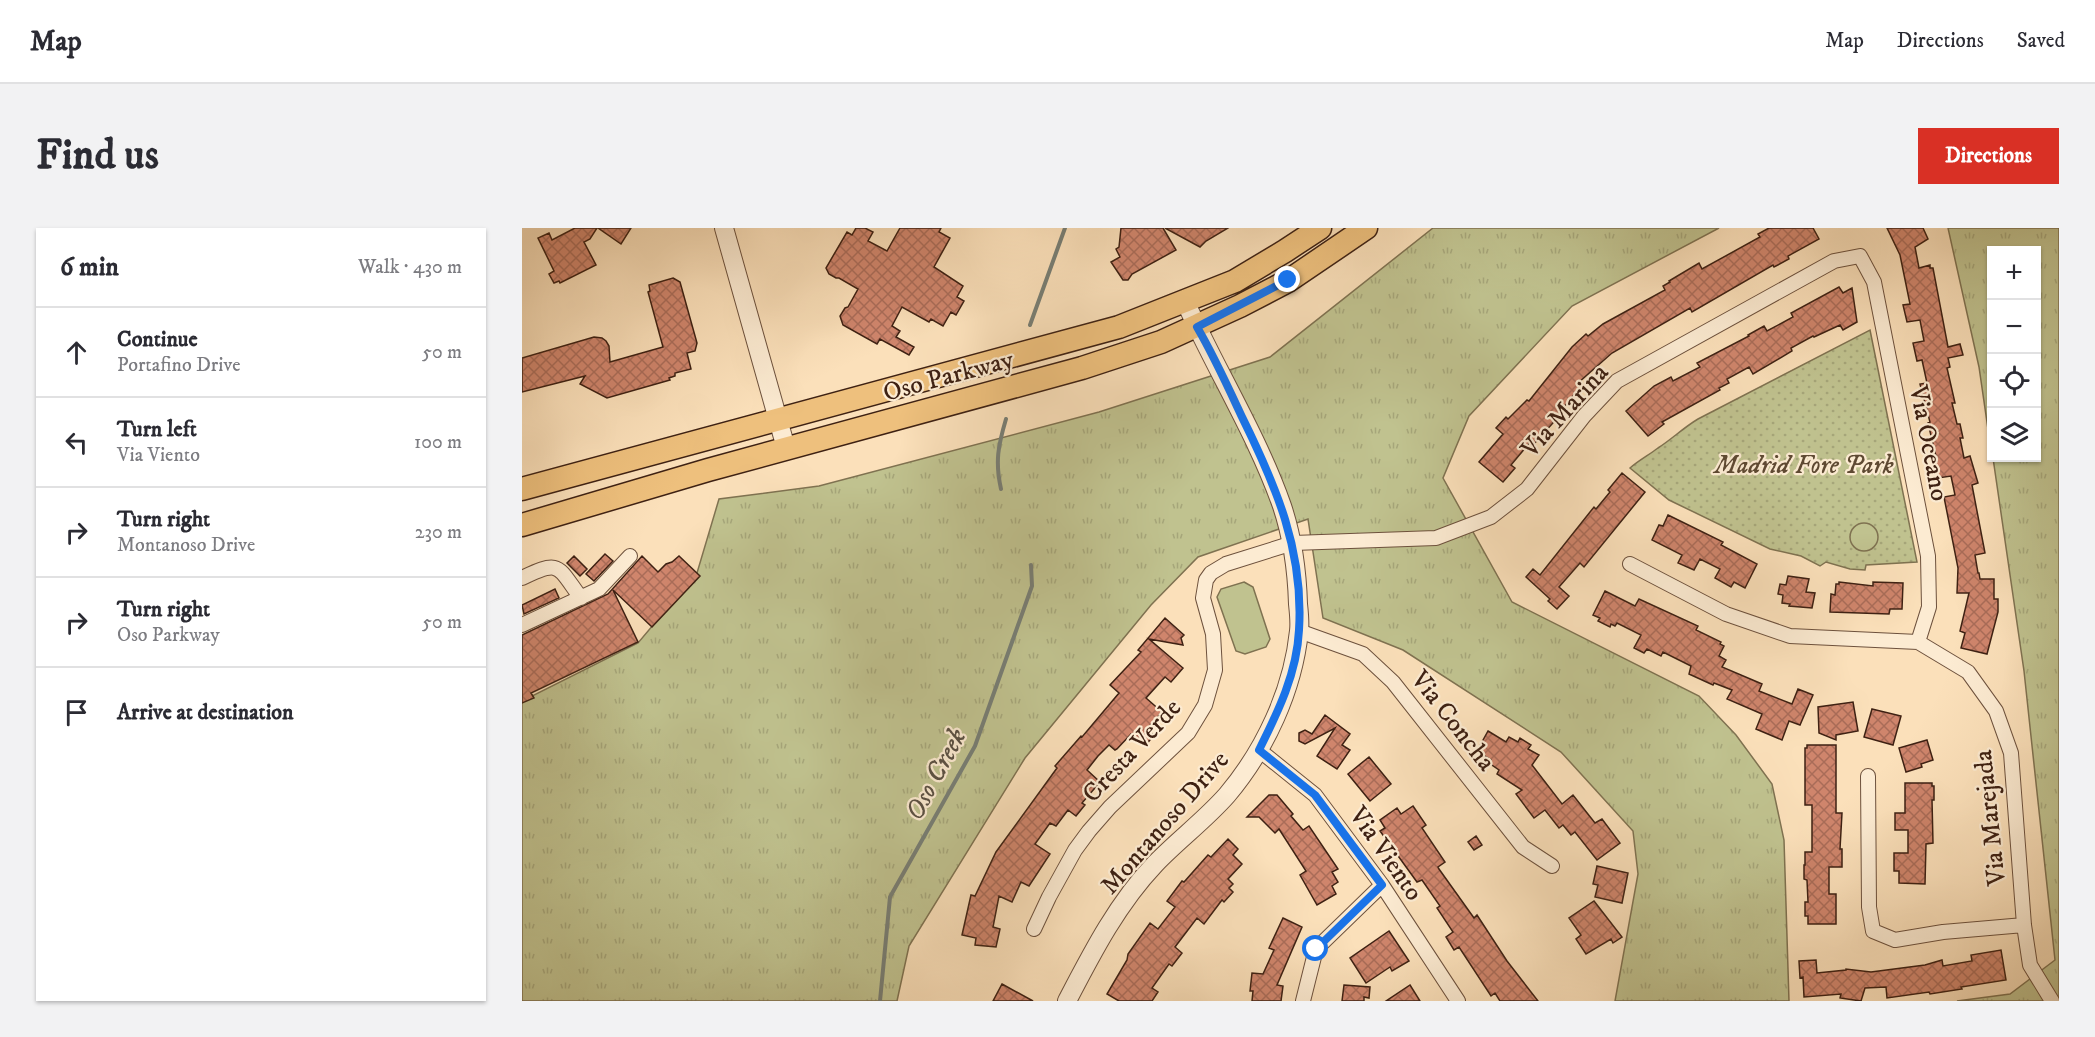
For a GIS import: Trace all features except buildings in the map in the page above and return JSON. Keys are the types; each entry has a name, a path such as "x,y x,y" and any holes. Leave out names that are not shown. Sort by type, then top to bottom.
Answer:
{"main road":[{"name":"Oso Parkway","path":"522,489 1119,327 1235,280 1320,228"},
{"name":"Oso Parkway","path":"522,525 786,448 1082,368 1161,342 1197,327 1288,280 1366,228"}],"street":[{"path":"724,228 786,448"},
{"name":"Via Marina","path":"1293,543 1436,538 1491,518 1527,489 1584,416 1617,381 1834,261 1860,256"},
{"name":"Via Oceano","path":"1860,256 1874,282 1928,556 1929,607 1918,642"},
{"name":"Montanoso Drive","path":"1066,1001 1100,939 1122,906 1154,865 1227,795 1259,750 1289,682 1299,631 1298,577 1293,543 1282,506 1264,463 1185,302"},
{"name":"Cresta Verde","path":"1034,929 1075,850 1089,831 1110,807 1188,733 1205,705 1215,670 1215,651 1210,618 1203,598 1206,580 1211,573 1226,564 1293,543"},
{"path":"522,625 599,589 630,556"},
{"name":"Via Marejada","path":"1630,564 1726,614 1790,636 1918,642 1968,672 1996,711 2011,753 2024,925 2030,965 2052,1001"},
{"path":"522,578 550,567 559,569 581,598"},
{"name":"Via Concha","path":"1299,631 1363,654 1386,675 1523,847 1552,866"},
{"name":"Via Viento","path":"1259,750 1315,795 1382,885 1458,1001"},
{"path":"1868,776 1869,907 1873,931 1895,940 1943,932 2024,925"},
{"path":"1303,1001 1316,949 1382,885"}],"green space":[{"path":"1433,228 1719,228 1572,306 1469,416 1443,478 1512,602 1699,696 1736,735 1772,784 1784,840 1789,1001 1615,1001 1638,874 1633,831 1561,752 1403,650 1323,618 1308,519 1198,557 1151,605 1025,758 909,946 897,1001 522,1001 522,701 638,643 697,573 719,499 819,486 1099,412 1270,357"},
{"path":"1948,228 2059,228 2059,1001 1957,1001 2010,994 2055,960 2024,671 1994,462 2041,462 2041,246 1987,246 1987,422 1979,367"},
{"name":"Madrid Fore Park","path":"1870,330 1917,562 1866,565 1865,570 1850,569 1826,562 1820,566 1801,556 1770,549 1669,500 1630,468 1698,419"},
{"path":"1864,523 1874,527 1878,537 1874,547 1864,551 1854,547 1850,537 1854,527"},
{"path":"1244,582 1253,587 1270,639 1266,647 1245,654 1236,651 1217,597 1221,589"}],"waterway":[{"name":"Oso Creek","path":"1030,325 1065,228"},
{"name":"Oso Creek","path":"1001,489 998,454 1006,419"},
{"name":"Oso Creek","path":"880,1001 890,897 975,746 1032,586 1031,565"}],"route":[{"path":"1288,280 1197,327 1264,463 1282,506 1293,543 1298,577 1299,631 1289,682 1259,750 1315,795 1382,885 1316,949"}]}
